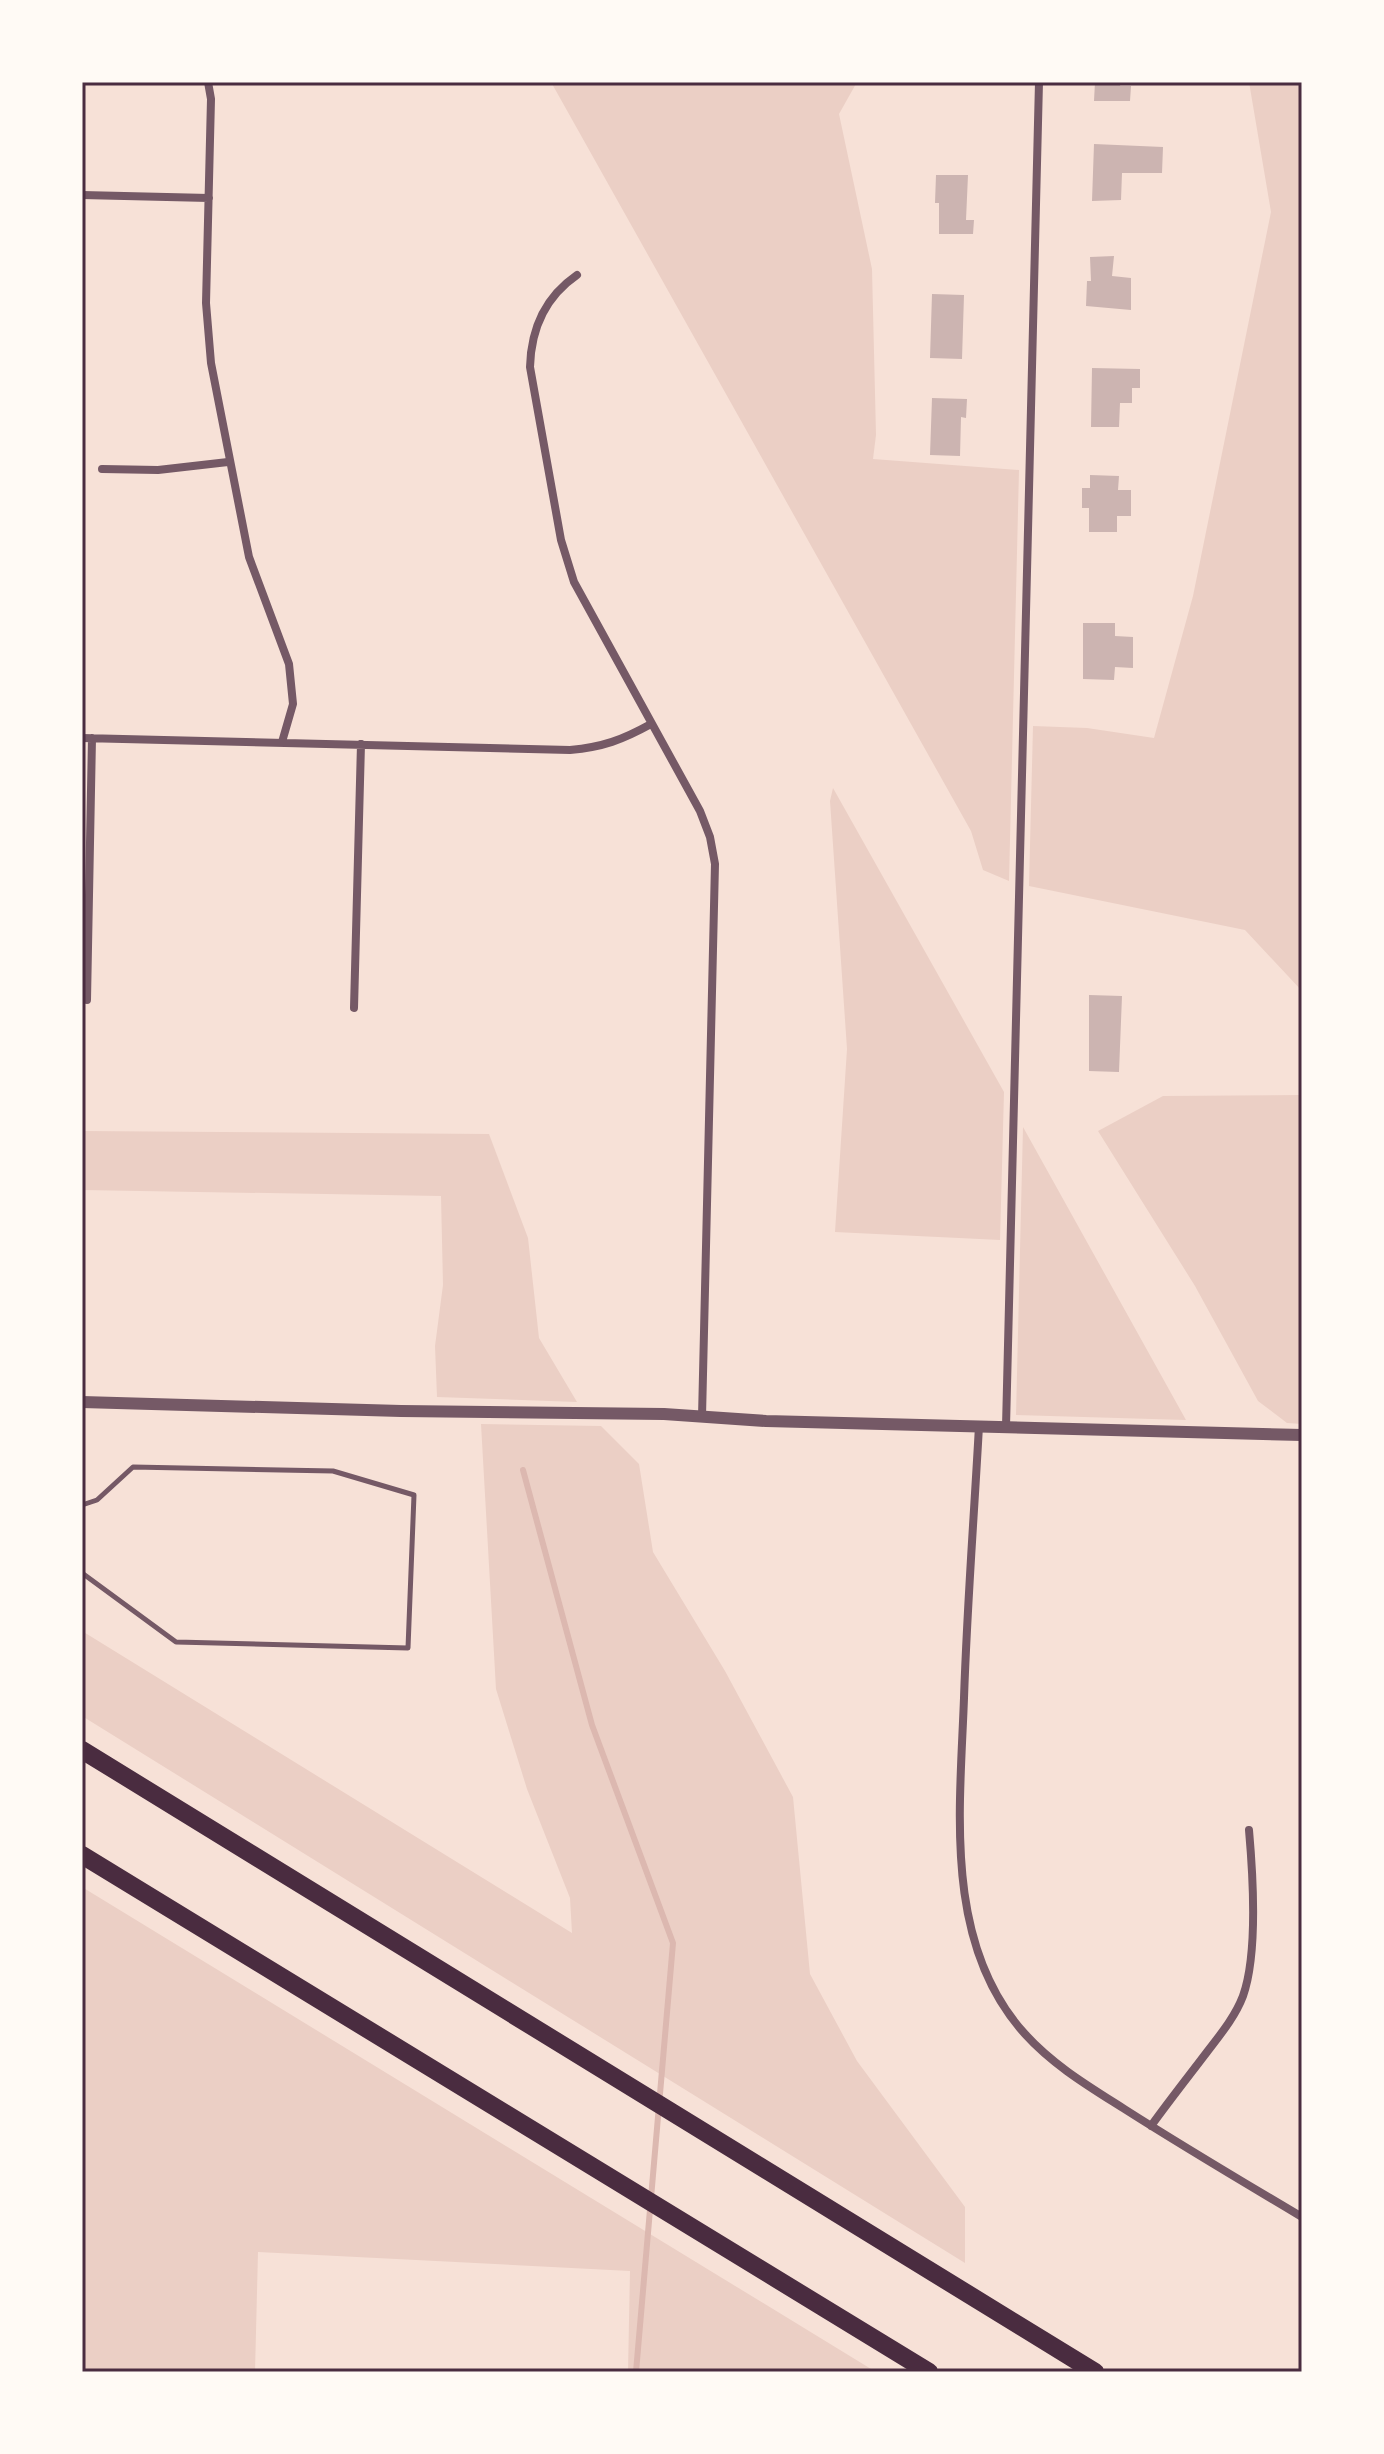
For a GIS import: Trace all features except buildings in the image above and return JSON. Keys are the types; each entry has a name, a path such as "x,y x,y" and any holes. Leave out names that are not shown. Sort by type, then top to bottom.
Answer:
{"highway":[{"path":"82,1750 1095,2372"},
{"path":"82,1855 929,2372"}],"street":[{"path":"208,82 211,99 206,303 211,363 249,557 289,664 293,704 282,742"},
{"path":"1006,1427 1039,82"},
{"path":"82,195 209,198"},
{"path":"577,275 550,299 541,314 530,349 530,367 566,562 582,602 700,811 710,837 715,864 702,1417"},
{"path":"102,469 158,470 228,462"},
{"path":"82,738 570,750 597,748 623,740 651,724"},
{"path":"87,1000 92,738"},
{"path":"354,1008 361,744"},
{"path":"82,1402 1302,1435"},
{"path":"979,1426 959,1818 966,1902 990,1978 999,1999 1024,2033 1070,2074 1302,2217"},
{"path":"1151,2126 1231,2020 1243,1997 1250,1969 1252,1941 1249,1830"}],"lane":[{"path":"82,1505 97,1500 133,1467 333,1471 414,1495 408,1648 176,1642 82,1573"}],"shaded area":[{"path":"551,82 857,82 839,114 872,269 876,435 873,459 1019,470 1009,881 983,870 971,831"},
{"path":"1249,82 1302,82 1302,991 1245,930 1029,886 1033,726 1087,728 1154,738 1193,596 1271,212"},
{"path":"833,788 1004,1092 1000,1240 835,1232 847,1049 830,801"},
{"path":"1302,1095 1302,1424 1287,1423 1258,1401 1195,1286 1098,1131 1163,1096"},
{"path":"1023,1127 1186,1420 1016,1415"},
{"path":"82,1131 489,1134 528,1238 539,1338 577,1402 437,1397 435,1346 443,1285 441,1196 82,1190"},
{"path":"481,1424 601,1426 639,1464 653,1552 725,1671 793,1797 810,1974 857,2061 965,2207 965,2263 82,1716 82,1631 572,1933 570,1898 527,1789 496,1689"},
{"path":"82,1887 876,2372 628,2372 630,2271 258,2252 255,2372 82,2372"}],"waterway":[{"path":"523,1470 592,1725 673,1943 636,2372"}]}
